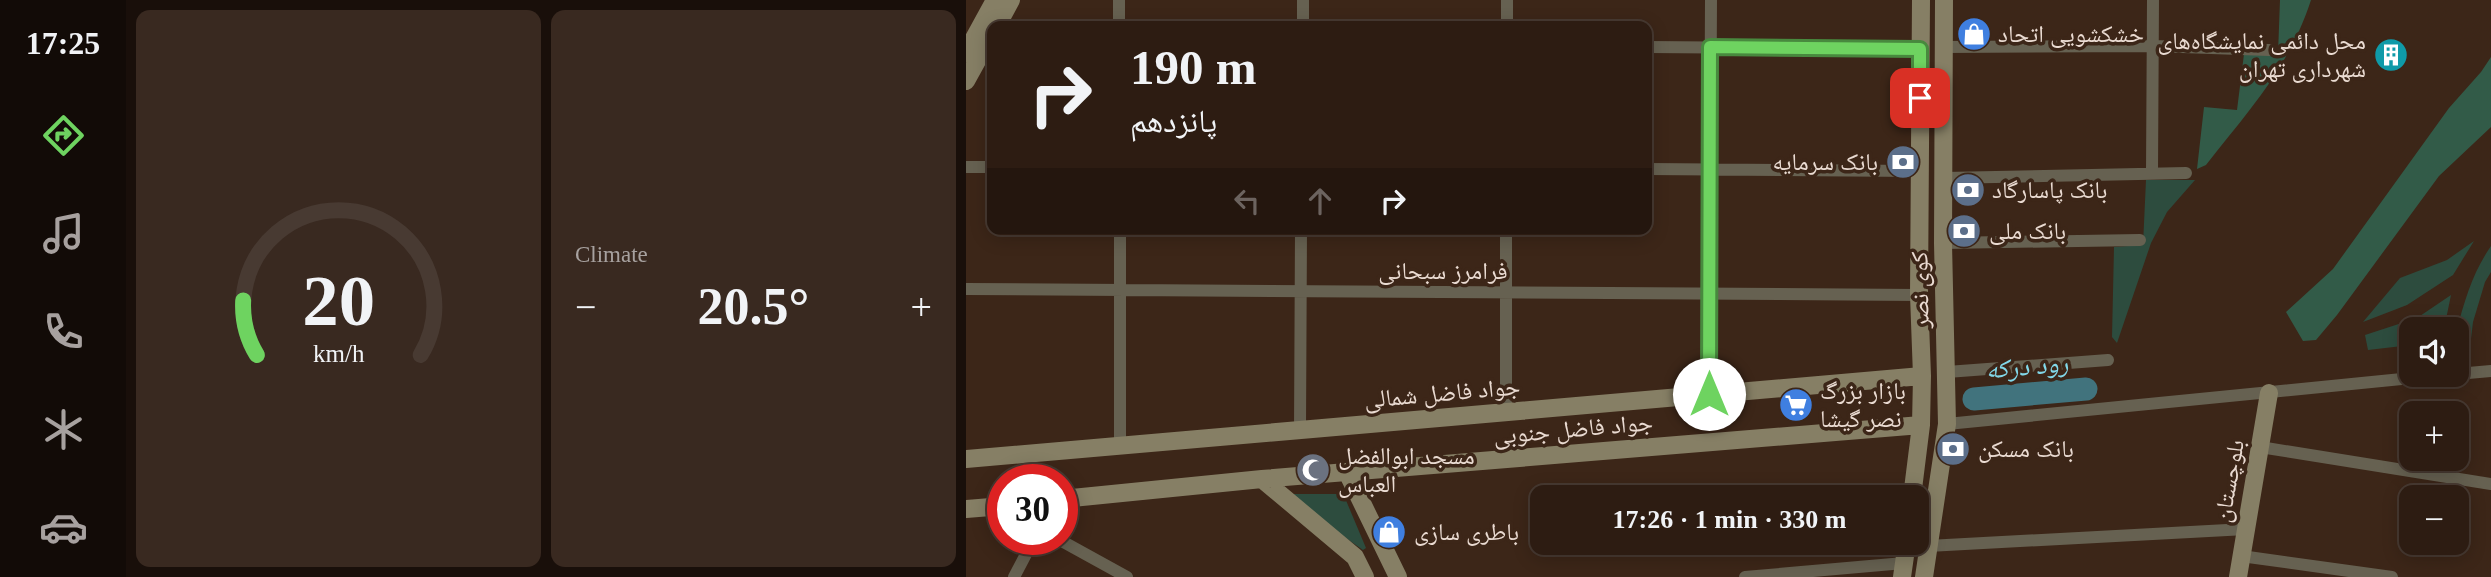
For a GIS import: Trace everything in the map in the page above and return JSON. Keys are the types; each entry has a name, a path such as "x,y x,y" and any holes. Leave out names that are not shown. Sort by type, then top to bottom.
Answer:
{"street":[{"path":"990,21 995,0"},
{"path":"997,21 1011,0"},
{"path":"1119,0 1119,21"},
{"path":"1303,0 1303,21"},
{"path":"1507,0 1507,21"},
{"path":"1709,394 1711,0"},
{"name":"کوی نصر","path":"1914,485 1921,425 1922,376 1919,295 1921,0"},
{"name":"کوی نصر","path":"1929,540 1947,424 1944,0"},
{"path":"2152,172 2153,0"},
{"path":"966,81 985,39"},
{"path":"1944,47 2153,46 2269,50"},
{"path":"1652,47 1920,49"},
{"path":"966,167 987,167"},
{"path":"1652,169 1920,171"},
{"path":"1944,178 2186,173"},
{"path":"1120,235 1121,446"},
{"path":"1300,430 1301,235"},
{"path":"1506,235 1506,412"},
{"path":"1944,243 2140,240"},
{"name":"فرامرز سبحانی","path":"966,289 1919,295"},
{"path":"1947,372 2108,360"},
{"path":"2469,373 2491,371"},
{"name":"جواد فاضل شمالی","path":"966,459 1922,376"},
{"path":"1947,424 2399,380"},
{"name":"بلوچستان","path":"2238,577 2269,393"},
{"name":"جواد فاضل جنوبی","path":"1078,497 1348,471 1921,425"},
{"path":"2260,447 2491,484"},
{"path":"1348,471 1398,577"},
{"path":"1262,479 1355,557 1365,577"},
{"path":"966,509 987,507"},
{"path":"1929,546 2246,529"},
{"path":"1355,557 1383,547"},
{"path":"1078,550 1127,577"},
{"path":"1014,577 1026,555"},
{"name":"کوی نصر","path":"1924,577 1927,555"},
{"path":"2241,556 2392,577"},
{"path":"1745,577 1903,570"}],"green space":[{"path":"2280,0 2311,0 2279,68 2206,165 2197,169 2204,107 2237,110 2244,54 2278,54"},
{"path":"2491,57 2491,127 2439,176 2316,340 2303,341 2286,312 2333,269 2449,108"},
{"path":"2146,180 2195,180 2167,212 2151,243 2117,343 2112,337 2114,247 2143,245"},
{"path":"2474,241 2453,275 2407,305 2363,322 2400,278 2447,260"},
{"path":"2491,246 2491,272 2485,282 2469,339 2469,317 2460,317 2474,276"},
{"path":"2451,295 2446,317 2418,317"},
{"path":"2399,324 2399,346 2368,350 2365,335"},
{"path":"1293,494 1341,494 1366,548 1363,550 1290,499"}],"waterway":[{"name":"رود درکه","path":"1974,399 2086,389"}],"place":[{"name":"خشکشویی اتحاد","path":"1974,34"},
{"name":"محل دائمی نمایشگاه‌های شهرداری تهران","path":"2391,55"},
{"name":"بانک سرمایه","path":"1903,162"},
{"name":"بانک پاسارگاد","path":"1968,190"},
{"name":"بانک ملی","path":"1964,231"},
{"name":"بازار بزرگ نصر گیشا","path":"1796,405"},
{"name":"بانک مسکن","path":"1953,449"},
{"name":"مسجد ابوالفضل العباس","path":"1313,470"},
{"name":"باطری سازی","path":"1389,532"}],"route":[{"path":"1709,394 1710,47 1920,49 1920,98"}]}
